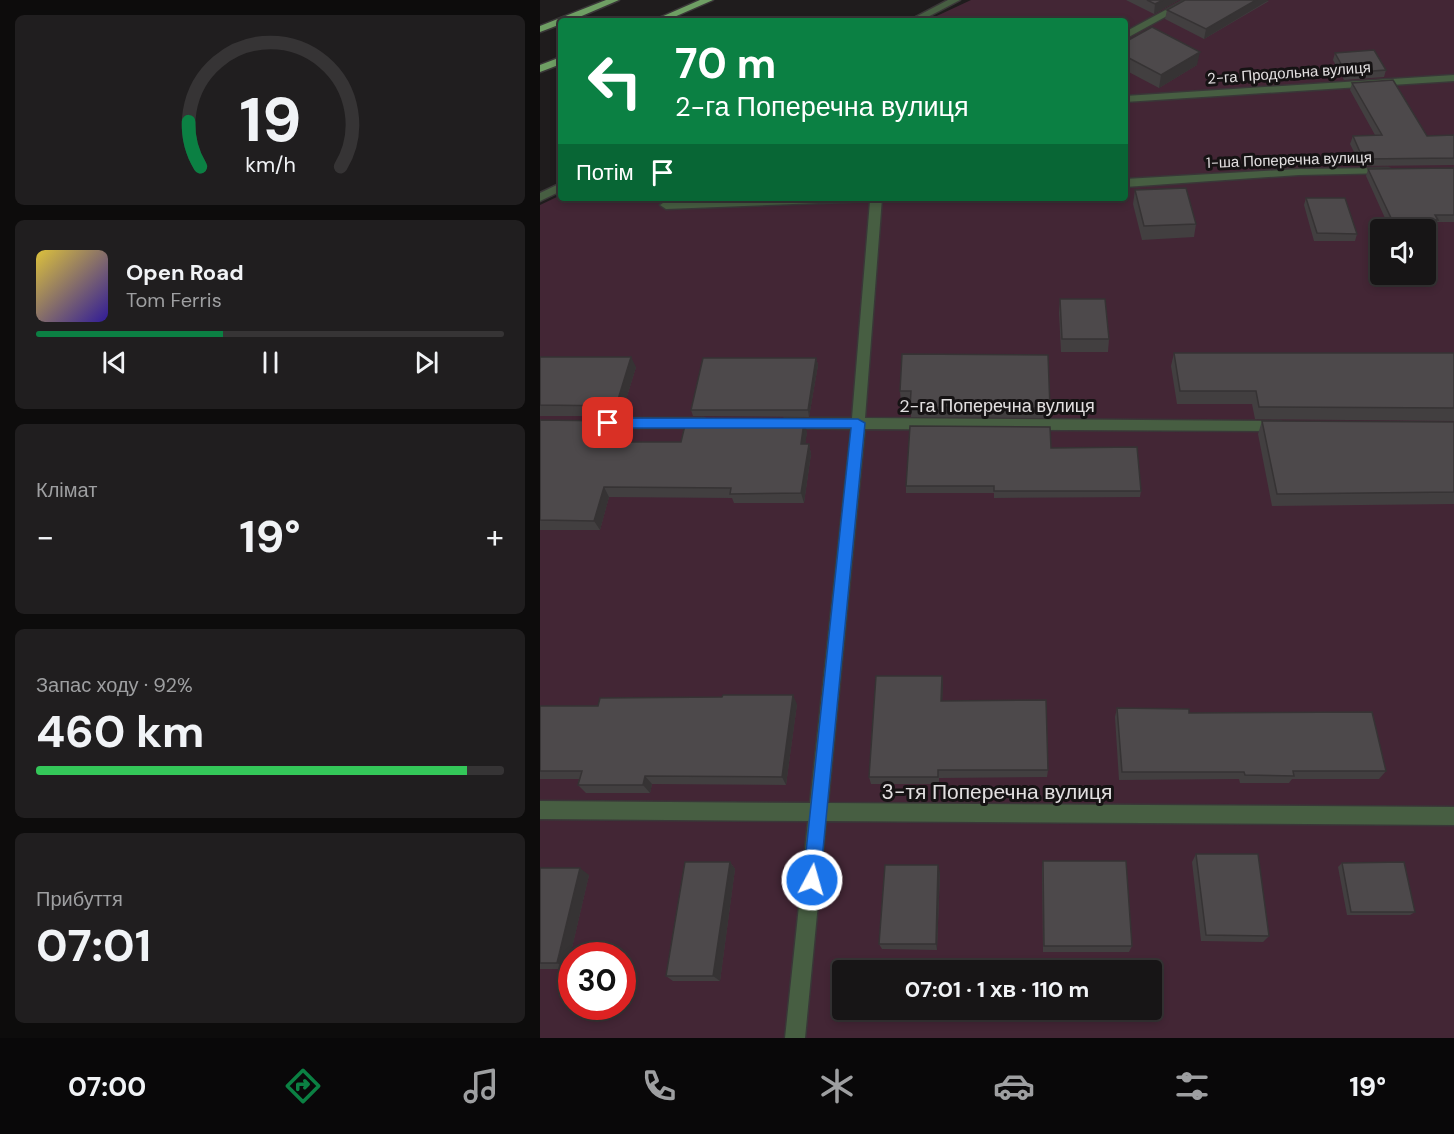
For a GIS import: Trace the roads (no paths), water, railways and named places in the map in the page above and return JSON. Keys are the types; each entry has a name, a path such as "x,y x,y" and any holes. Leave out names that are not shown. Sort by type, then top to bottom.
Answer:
{"main road":[{"path":"569,18 614,0"},
{"path":"664,18 708,0"},
{"path":"540,30 558,22"},
{"path":"540,69 558,61"}],"street":[{"path":"919,18 955,0"},
{"path":"1128,34 1191,0"},
{"name":"2-га Продольна вулиця","path":"1128,99 1454,78"},
{"name":"1-ша Поперечна вулиця","path":"1128,183 1299,172 1395,171"},
{"path":"540,197 558,188"},
{"path":"666,205 780,201"},
{"path":"795,1038 858,423 876,201"},
{"path":"575,423 717,423"},
{"name":"2-га Поперечна вулиця","path":"776,423 1299,426"},
{"name":"3-тя Поперечна вулиця","path":"540,810 1454,816"}]}
